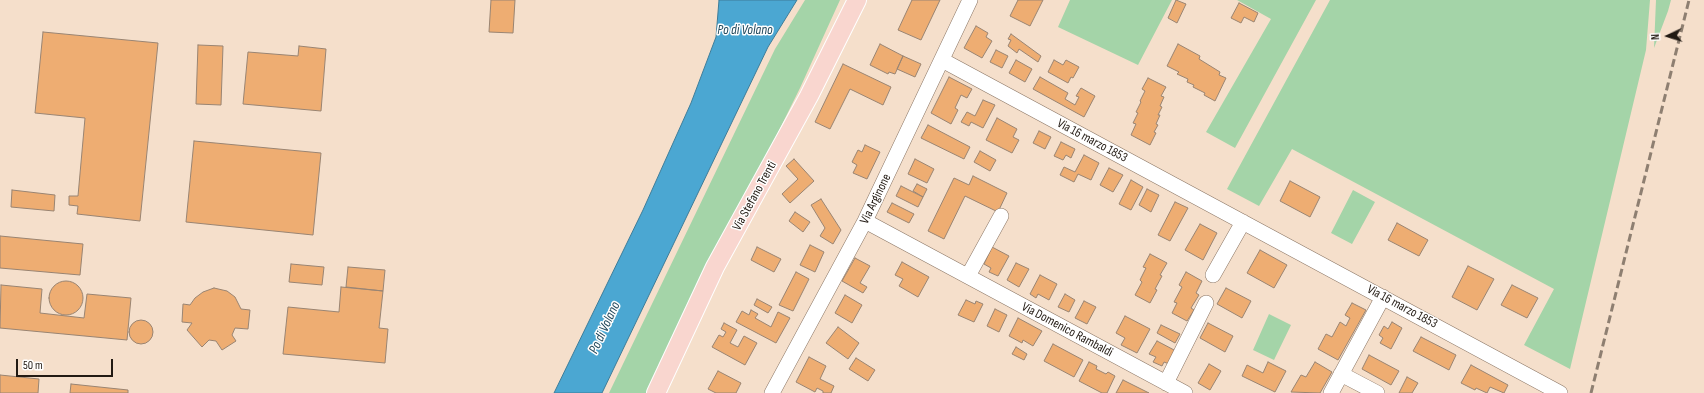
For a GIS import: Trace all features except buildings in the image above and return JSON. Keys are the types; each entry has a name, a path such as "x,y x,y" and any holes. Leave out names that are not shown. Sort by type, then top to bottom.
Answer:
{"main road":[{"name":"Via Stefano Trenti","path":"656,393 716,267 809,96 857,0"}],"street":[{"name":"Via Arginone","path":"772,393 865,221 970,0"},
{"name":"Via 16 marzo 1853","path":"942,60 1559,393"},
{"path":"968,276 1001,216"},
{"name":"Via Domenico Rambaldi","path":"865,221 1185,393"},
{"path":"1213,274 1243,222"},
{"path":"1331,393 1383,297"},
{"path":"1166,383 1206,303"},
{"path":"1341,374 1377,393"}],"green space":[{"path":"805,0 840,0 800,88 649,393 609,393 775,49"},
{"path":"1070,0 1172,0 1138,65 1058,27"},
{"path":"1237,0 1316,0 1235,148 1206,132 1271,19"},
{"path":"1330,0 1650,0 1646,50 1570,369 1524,345 1554,289 1292,149 1259,206 1227,189"},
{"path":"1656,0 1671,0 1654,48"},
{"path":"1353,190 1375,202 1352,244 1331,233"},
{"path":"1269,314 1291,325 1274,360 1253,350"}],"water":[{"name":"Po di Volano","path":"719,0 797,0 768,47 602,393 554,393 643,210 691,103 716,37"}],"railway":[{"path":"1591,393 1689,0"}]}
